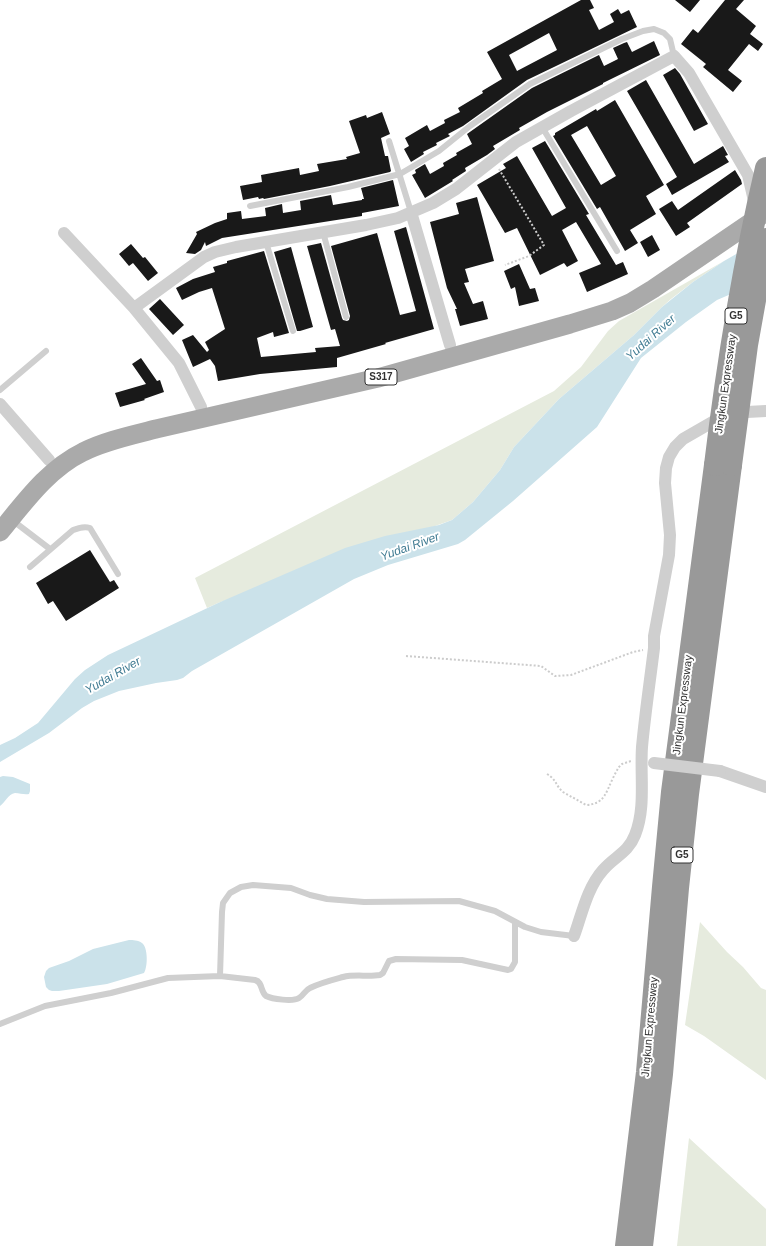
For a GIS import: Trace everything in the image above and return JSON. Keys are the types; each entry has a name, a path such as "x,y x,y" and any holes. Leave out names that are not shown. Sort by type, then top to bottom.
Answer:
{"highway":[{"name":"Jingkun Expressway","path":"642,1246 662,1074 688,794 723,465 724,397 741,288 754,218 766,168"},
{"name":"Jingkun Expressway","path":"626,1246 647,1072 672,792 723,465 766,239"}],"main road":[{"name":"S317","path":"4,522 29,479 49,460 70,445 89,436 128,424 337,376 590,306 625,292 762,205"},
{"name":"S317","path":"4,522 50,474 76,456 93,448 156,430 378,378 612,311 630,303 653,289 762,205"}],"street":[{"path":"134,308 204,257 224,250 398,218 433,203 456,189 516,142 674,56 689,73 748,175 762,205"},
{"path":"412,212 450,345"},
{"path":"64,233 134,308 179,363 201,407"},
{"path":"0,404 49,460"},
{"path":"574,936 589,892 594,882 603,870 629,848 636,834 639,823 648,762 642,748 654,648 654,636 669,555 670,535 665,483 666,468 669,457 675,447 683,439 716,420 747,412 766,411"},
{"path":"648,762 720,771 766,787"}],"lane":[{"path":"250,206 348,187 400,174 439,151 470,126 530,84 622,39 643,31 654,29 664,33 670,39 674,56"},
{"path":"542,127 618,251"},
{"path":"389,141 412,212"},
{"path":"323,232 346,317"},
{"path":"266,242 293,331"},
{"path":"0,390 46,351"},
{"path":"4,522 50,549"},
{"path":"30,566 73,530 81,527 90,528 118,574"},
{"path":"220,976 223,903 230,893 245,886 291,888 327,899 364,902 459,901 495,911 525,927 541,932 574,936"},
{"path":"0,1024 45,1006 111,993 168,978 220,976 259,981 262,991 269,998 290,1000 300,997 310,988 344,977 380,975 383,973 389,961 396,959 462,960 508,970 511,969 515,962 515,922"}],"path":[{"path":"494,159 544,245 529,256 505,265"},
{"path":"406,656 541,666 555,676 563,676 571,675 633,652 654,648"},
{"path":"547,774 554,778 563,792 586,805 590,805 605,797 613,778 622,764 634,760 648,762"}],"shaded area":[{"path":"724,261 671,299 634,335 559,399 514,447 500,470 473,502 452,520 207,608 195,578 554,391 581,367 608,331 619,321"},
{"path":"700,922 761,988 766,990 766,1080 704,1036 685,1025"},
{"path":"689,1138 766,1209 766,1246 677,1246"}],"water":[{"name":"Yudai River","path":"766,237 731,294 717,300 686,322 641,358 597,427 513,501 465,540 458,544 388,565 354,579 192,671 183,678 119,691 94,701 82,708 49,733 0,762 0,745 15,738 38,723 75,679 85,670 108,655 218,603 345,548 385,536 439,525 452,520 473,502 500,470 514,447 559,399 634,335 662,307 693,282 724,261"},
{"path":"0,777 13,777 30,784 29,794 15,793 8,797 0,806"},
{"path":"129,940 139,941 144,945 147,957 144,973 107,984 59,991 52,991 46,987 44,977 49,968 69,961 93,949"}],"building":[{"path":"581,0 590,0 594,8 589,10 599,30 614,22 610,14 618,9 621,14 629,10 637,27 527,80 463,126 448,134 450,136 436,143 437,145 423,152 424,154 411,162 404,149 409,146 405,138 427,125 430,131 445,123 444,120 460,112 458,108 483,93 482,91 502,79 487,52","holes":["549,33 557,50 517,71 509,55"]},
{"path":"675,0 700,0 690,12"},
{"path":"725,0 744,0 736,9 756,26 750,34 763,44 758,51 749,44 728,70 742,81 733,92 703,67 706,64 681,44 693,29 698,33"},
{"path":"654,41 660,55 603,83 519,128 520,130 493,146 495,149 487,155 465,168 466,171 452,180 453,181 425,198 412,175 416,173 415,170 425,164 430,174 444,166 443,163 457,155 456,153 472,144 467,134 532,88 599,55 604,66 618,59 613,48 624,43 627,42 632,52"},
{"path":"675,68 680,74 708,124 694,131 663,75"},
{"path":"646,80 694,164 723,146 728,155 725,156 729,162 672,195 666,184 677,177 627,91"},
{"path":"615,100 664,185 646,196 656,214 630,230 638,243 625,251 600,207 597,209 553,136 555,133 596,109 597,111","holes":["587,126 616,176 601,185 571,135"]},
{"path":"382,112 390,134 381,138 385,156 388,156 390,172 264,199 259,199 258,197 243,200 240,186 262,182 261,175 299,168 300,175 319,171 317,164 347,159 346,157 360,153 349,121 366,115 367,118"},
{"path":"545,141 589,214 586,215 616,265 623,262 628,274 587,292 579,273 601,264 576,222 562,230 578,261 567,267 564,263 540,275 517,228 505,233 477,185 506,168 503,164 517,156 552,216 566,208 532,148"},
{"path":"735,170 742,184 687,223 690,227 676,236 659,209 672,201 678,210"},
{"path":"393,180 399,206 362,213 362,216 222,238 206,246 205,242 201,250 195,254 186,253 197,234 196,232 227,219 227,213 241,211 242,219 266,216 265,208 282,204 283,213 301,210 300,201 331,195 333,205 362,200 364,199 361,188"},
{"path":"477,197 494,261 465,269 469,282 464,283 473,304 483,301 488,319 460,326 455,309 457,309 447,288 430,222 459,214 456,203"},
{"path":"406,227 434,329 337,358 337,367 260,374 218,381 215,366 210,359 193,367 182,340 193,335 207,352 209,350 205,342 225,329 212,288 182,300 176,288 193,279 215,272 213,267 227,263 227,261 264,251 289,333 274,337 273,332 257,338 261,357 316,352 315,348 340,346 335,329 331,330 307,246 321,243 342,318 343,320 347,321 349,320 350,316 331,246 377,233 400,315 416,311 394,231"},
{"path":"652,235 660,250 648,257 640,242"},
{"path":"131,244 143,258 145,257 158,273 148,281 133,263 129,266 119,254"},
{"path":"291,247 313,327 300,331 297,331 274,252"},
{"path":"519,264 530,289 535,288 539,301 519,306 515,287 511,289 504,271"},
{"path":"160,299 184,325 173,335 149,309"},
{"path":"141,358 157,381 160,380 164,392 144,399 145,400 120,407 115,393 146,384 132,364"},
{"path":"90,550 110,582 114,580 119,588 66,621 53,601 48,604 36,583"}]}
